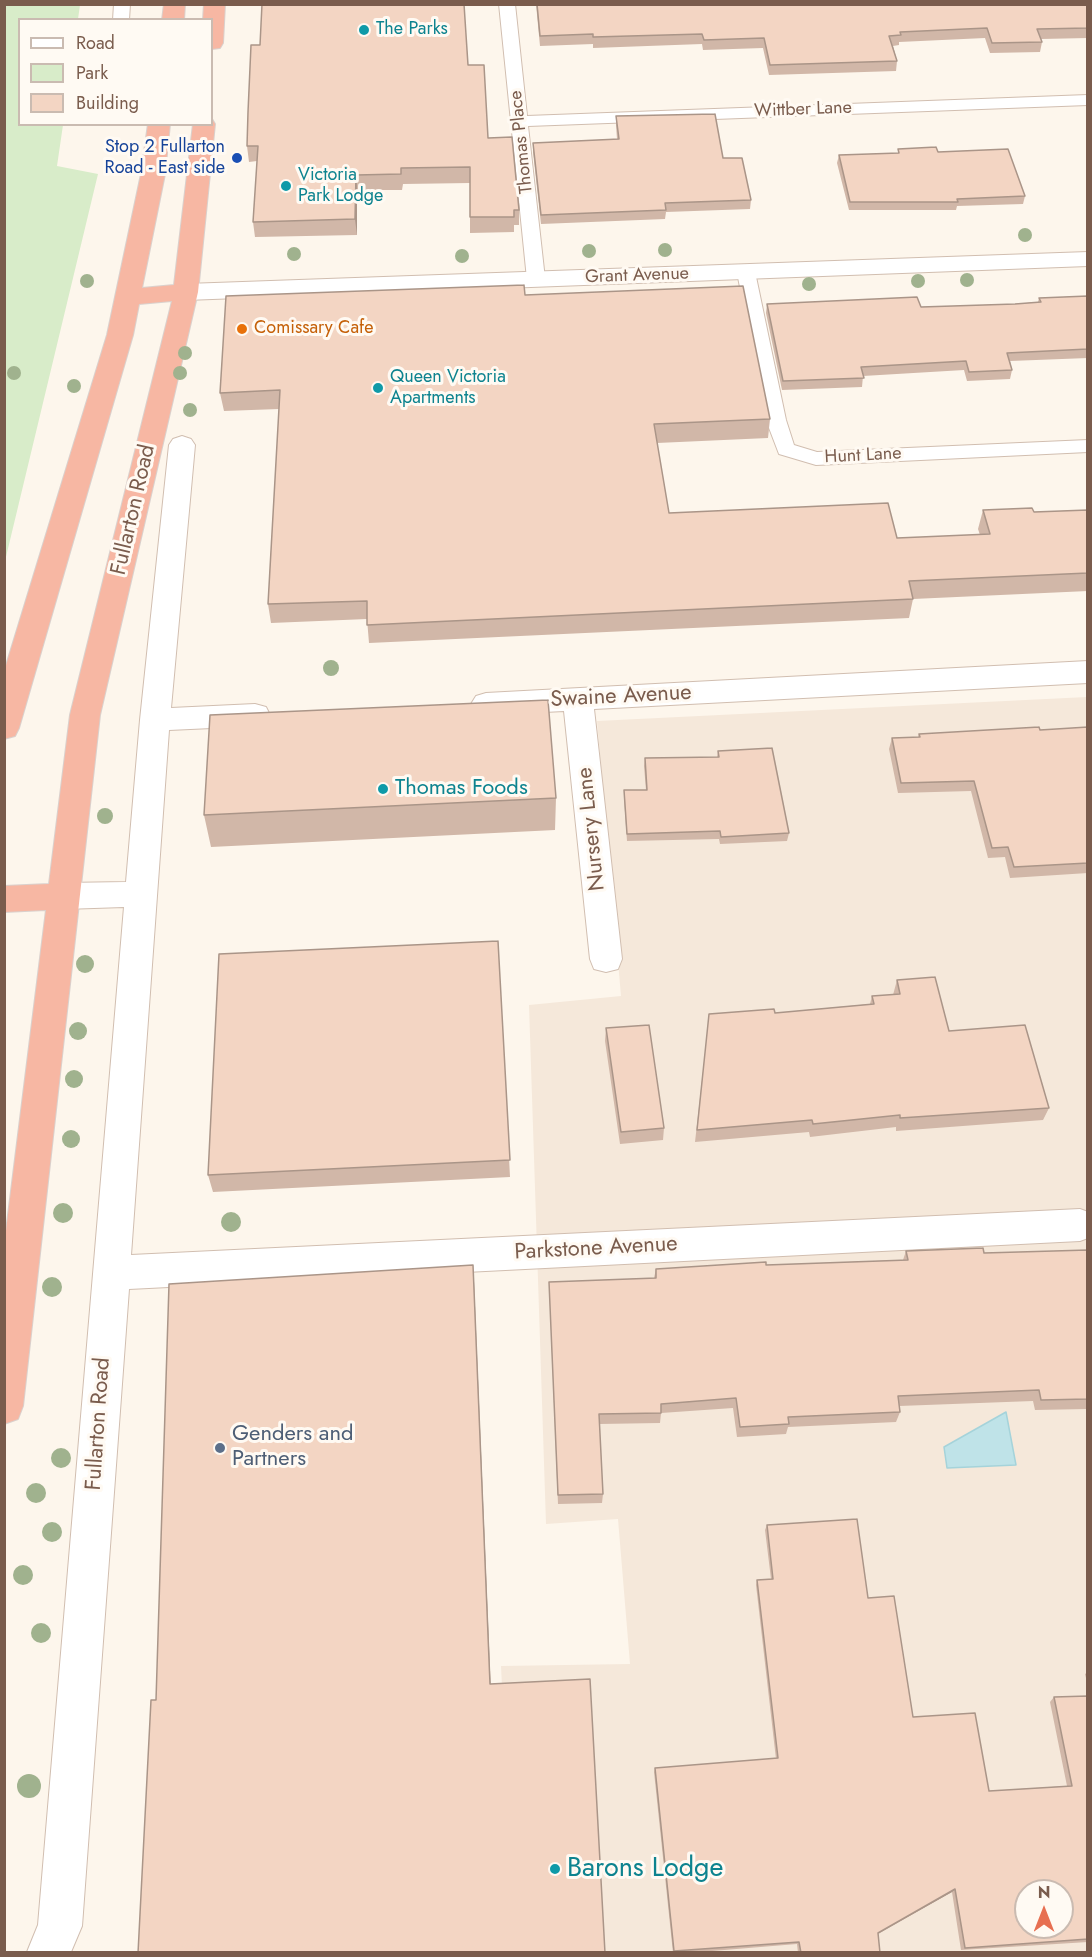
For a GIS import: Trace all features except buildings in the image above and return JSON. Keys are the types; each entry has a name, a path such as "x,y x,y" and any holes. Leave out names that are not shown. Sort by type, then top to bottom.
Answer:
{"highway":[{"path":"213,30 215,4"},
{"path":"4,728 118,344 153,174 159,126"},
{"name":"Fullarton Road","path":"4,1406 85,715 186,292 204,126"},
{"path":"129,297 186,292"},
{"path":"4,899 64,896"}],"street":[{"name":"Grant Avenue","path":"186,292 1088,259"},
{"name":"Fullarton Road","path":"49,1953 60,1926 155,720 182,445"},
{"name":"Swaine Avenue","path":"455,705 1088,672"},
{"name":"Nursery Lane","path":"578,699 606,959"},
{"path":"155,720 279,714"},
{"path":"64,896 141,894"},
{"name":"Parkstone Avenue","path":"111,1273 1080,1225"}],"lane":[{"name":"Thomas Place","path":"507,4 536,279"},
{"name":"Wittber Lane","path":"519,121 1088,100"},
{"name":"Hunt Lane","path":"746,272 776,420 786,449 816,459 1088,446"}],"shaded area":[{"path":"1087,697 1087,1952 515,1952 501,1666 630,1664 618,1519 546,1524 529,1005 621,996 597,721"}],"green space":[{"path":"5,4 80,5 78,18 18,18 18,126 63,126 57,166 98,174 5,561"}],"water":[{"path":"1006,1412 1016,1465 947,1468 944,1447"}],"place":[{"name":"The Parks","path":"364,30"},
{"name":"Stop 2 Fullarton Road - East side","path":"237,158"},
{"name":"Victoria Park Lodge","path":"286,186"},
{"name":"Comissary Cafe","path":"242,329"},
{"name":"Queen Victoria Apartments","path":"378,388"},
{"name":"Thomas Foods","path":"383,789"},
{"name":"Genders and Partners","path":"220,1448"},
{"name":"Barons Lodge","path":"555,1869"}]}
